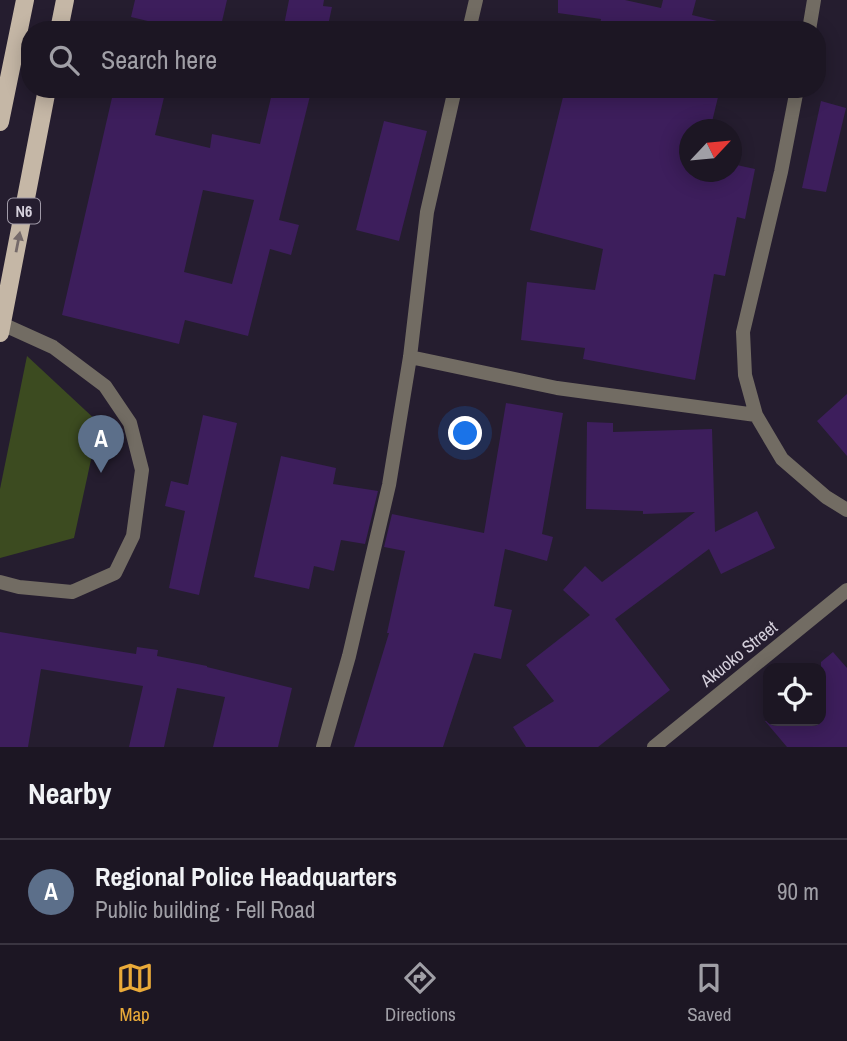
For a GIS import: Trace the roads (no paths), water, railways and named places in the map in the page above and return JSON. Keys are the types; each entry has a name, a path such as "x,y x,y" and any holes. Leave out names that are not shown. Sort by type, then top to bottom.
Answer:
{"main road":[{"path":"0,122 25,0"},
{"path":"61,21 65,0"},
{"name":"N6","path":"1,329 45,98"}],"street":[{"path":"471,21 475,0"},
{"path":"810,21 814,0"},
{"path":"323,747 349,656 389,485 410,357 427,212 453,98"},
{"path":"795,98 781,172 743,331 745,375 756,415 782,459 826,497 847,510"},
{"path":"0,582 72,593 115,573 133,536 142,470 130,423 105,386 53,347 1,329"},
{"path":"410,357 556,388 756,415"},
{"name":"Akuoko Street","path":"654,747 847,590"}],"place":[{"name":"Regional Police Headquarters","path":"101,473"}]}
